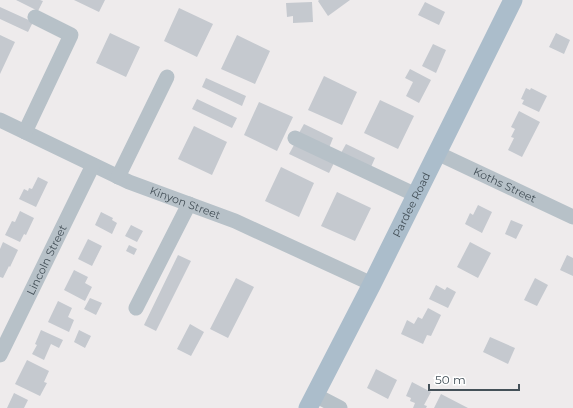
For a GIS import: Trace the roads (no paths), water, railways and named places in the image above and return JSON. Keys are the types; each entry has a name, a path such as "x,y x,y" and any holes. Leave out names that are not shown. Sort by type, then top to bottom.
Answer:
{"main road":[{"name":"Pardee Road","path":"312,402 513,0"}],"street":[{"path":"25,132 71,35 35,17"},
{"path":"118,177 168,77"},
{"name":"Kinyon Street","path":"0,120 129,182 235,221 372,284"},
{"path":"295,138 416,195"},
{"name":"Koths Street","path":"437,153 573,217"},
{"name":"Lincoln Street","path":"0,355 93,165"},
{"path":"136,308 190,204"},
{"path":"312,402 340,408"}]}
